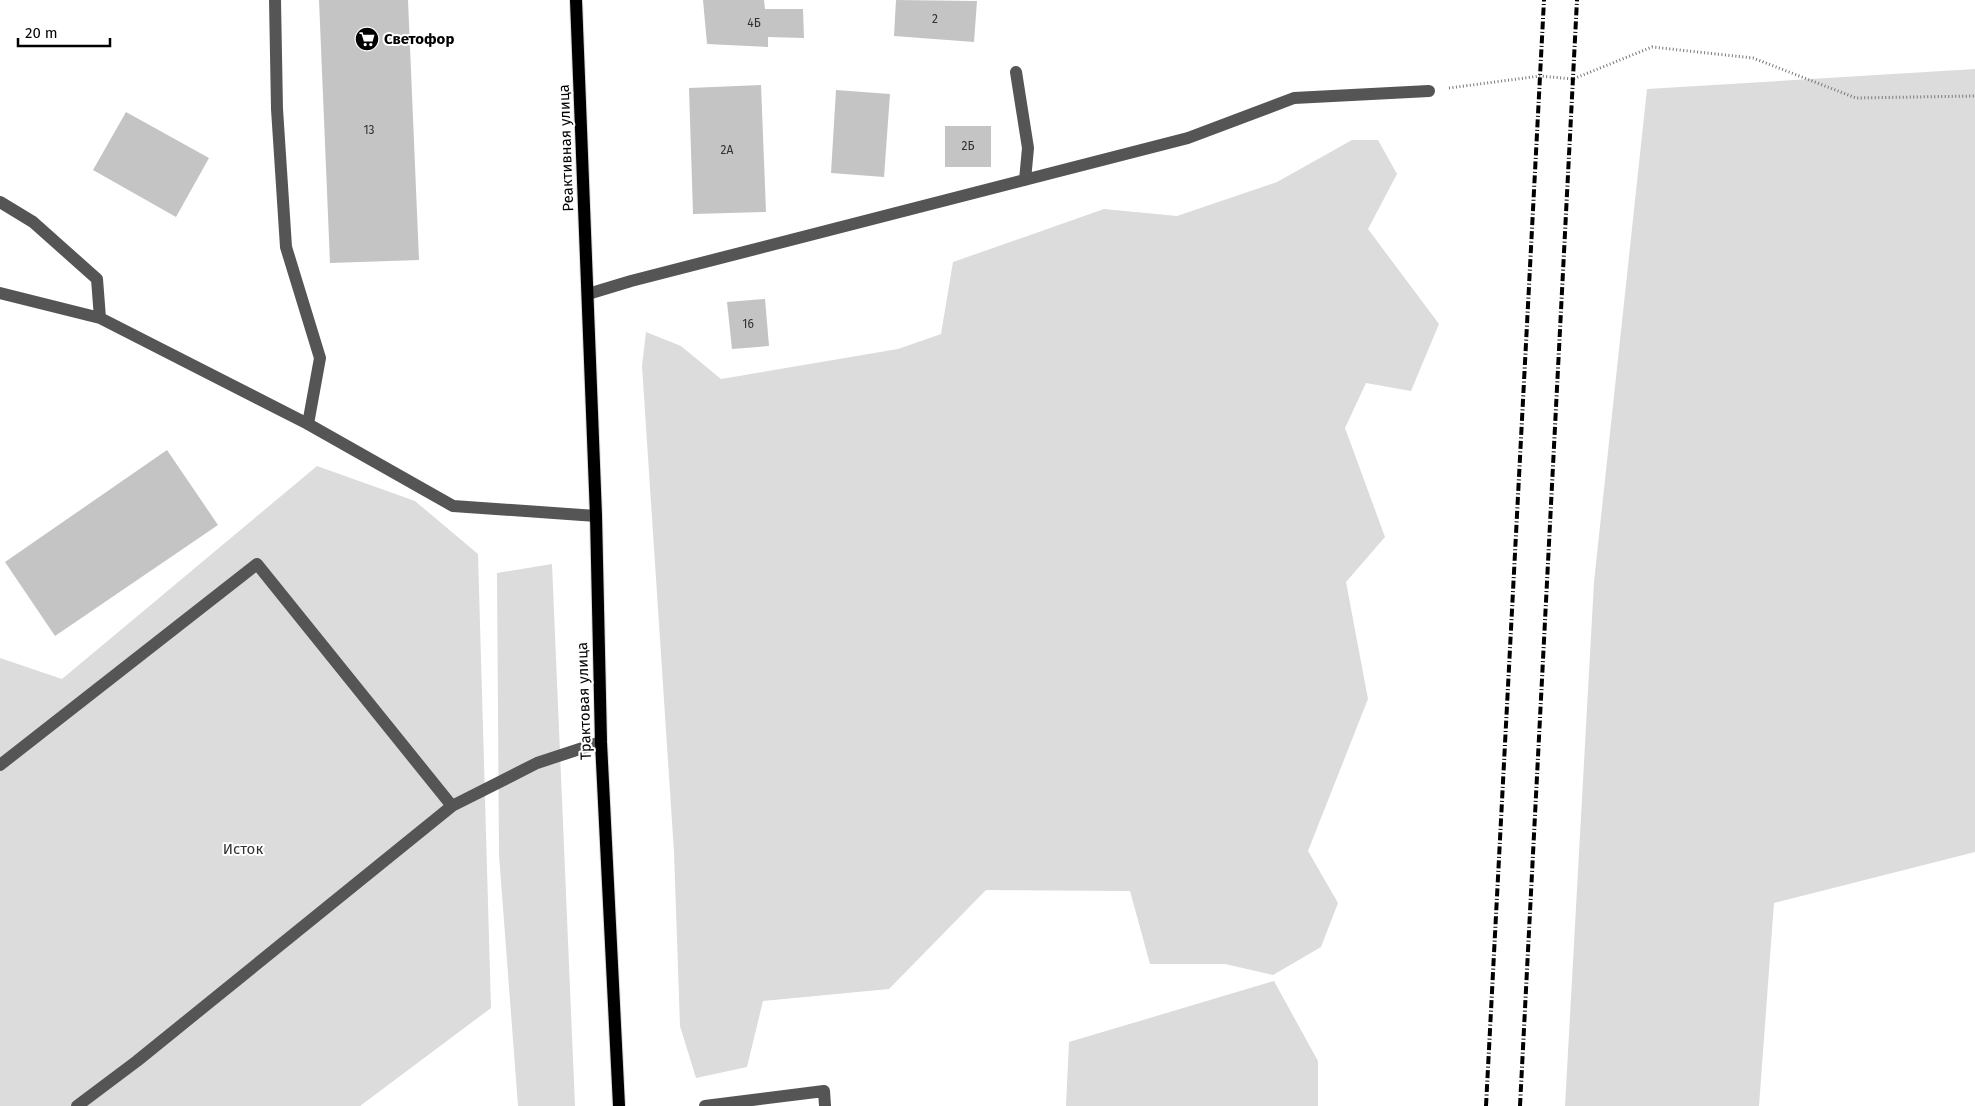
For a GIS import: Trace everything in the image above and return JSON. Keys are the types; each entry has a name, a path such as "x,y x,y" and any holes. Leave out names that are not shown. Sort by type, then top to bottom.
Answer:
{"main road":[{"name":"Реактивная улица","path":"576,0 588,294"},
{"name":"Трактовая улица","path":"588,294 596,516 601,742 619,1106"}],"lane":[{"path":"275,0 277,108 286,247 320,358 308,424"},
{"path":"1016,72 1028,148 1025,180"},
{"path":"588,294 631,281 1188,138 1294,98 1429,91"},
{"path":"0,202 33,222 96,279 100,318"},
{"path":"0,293 100,318 308,424 453,506 596,516"},
{"path":"0,765 257,564 452,806"},
{"path":"77,1106 137,1061 452,806 537,763 601,742"},
{"path":"705,1106 824,1091 825,1106"}],"path":[{"path":"1429,91 1540,76 1573,79 1652,47 1753,58 1856,98 1975,96"}],"green space":[{"path":"1975,69 1975,852 1774,903 1759,1106 1565,1106 1594,582 1647,89"},
{"path":"1352,140 1378,140 1397,174 1368,229 1439,324 1411,391 1366,383 1345,428 1385,537 1346,582 1368,699 1308,851 1338,903 1321,947 1273,975 1225,964 1150,964 1130,891 986,890 889,989 763,1001 747,1067 696,1078 680,1026 674,852 642,366 646,332 681,346 721,379 898,349 941,334 953,262 1104,209 1177,216 1277,182"},
{"name":"Исток","path":"317,466 415,501 478,554 491,1008 360,1106 0,1106 0,658 62,679"},
{"path":"552,564 575,1106 518,1106 499,855 497,573"},
{"path":"1274,981 1318,1061 1318,1106 1066,1106 1069,1042"}],"building":[{"path":"319,0 408,0 419,260 330,263"},
{"path":"703,0 764,0 765,9 803,9 804,38 768,37 768,47 707,44"},
{"path":"896,0 977,1 974,42 894,36"},
{"path":"761,85 766,212 693,214 689,88"},
{"path":"836,90 890,94 884,177 831,173"},
{"path":"126,112 209,158 176,217 93,170"},
{"path":"945,126 991,126 991,167 945,167"},
{"path":"765,299 769,346 732,349 727,302"},
{"path":"167,450 218,525 55,636 5,562"}],"railway":[{"path":"1486,1106 1544,0"},
{"path":"1520,1106 1577,0"}],"place":[{"name":"Светофор","path":"367,39"}]}
